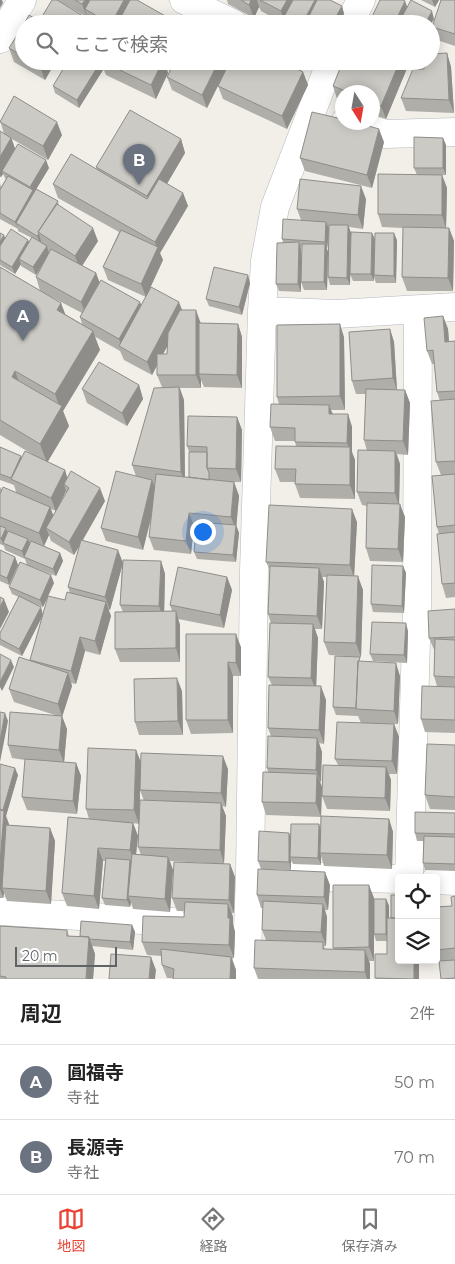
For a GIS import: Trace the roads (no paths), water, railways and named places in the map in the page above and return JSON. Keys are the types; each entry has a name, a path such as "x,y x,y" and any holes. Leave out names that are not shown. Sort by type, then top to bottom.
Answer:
{"street":[{"path":"0,39 22,0"},
{"path":"184,0 215,15"},
{"path":"354,15 361,0"},
{"path":"246,979 250,875 254,572 265,262 275,207 311,113 322,70"},
{"path":"311,113 335,120"},
{"path":"372,130 386,134 455,132"},
{"path":"262,311 336,314 455,307"},
{"path":"409,874 417,607 418,310"},
{"path":"250,875 395,879"},
{"path":"440,880 455,881"},
{"path":"0,911 173,922"}],"place":[{"name":"長源寺","path":"139,185"},
{"name":"圓福寺","path":"23,341"}]}
